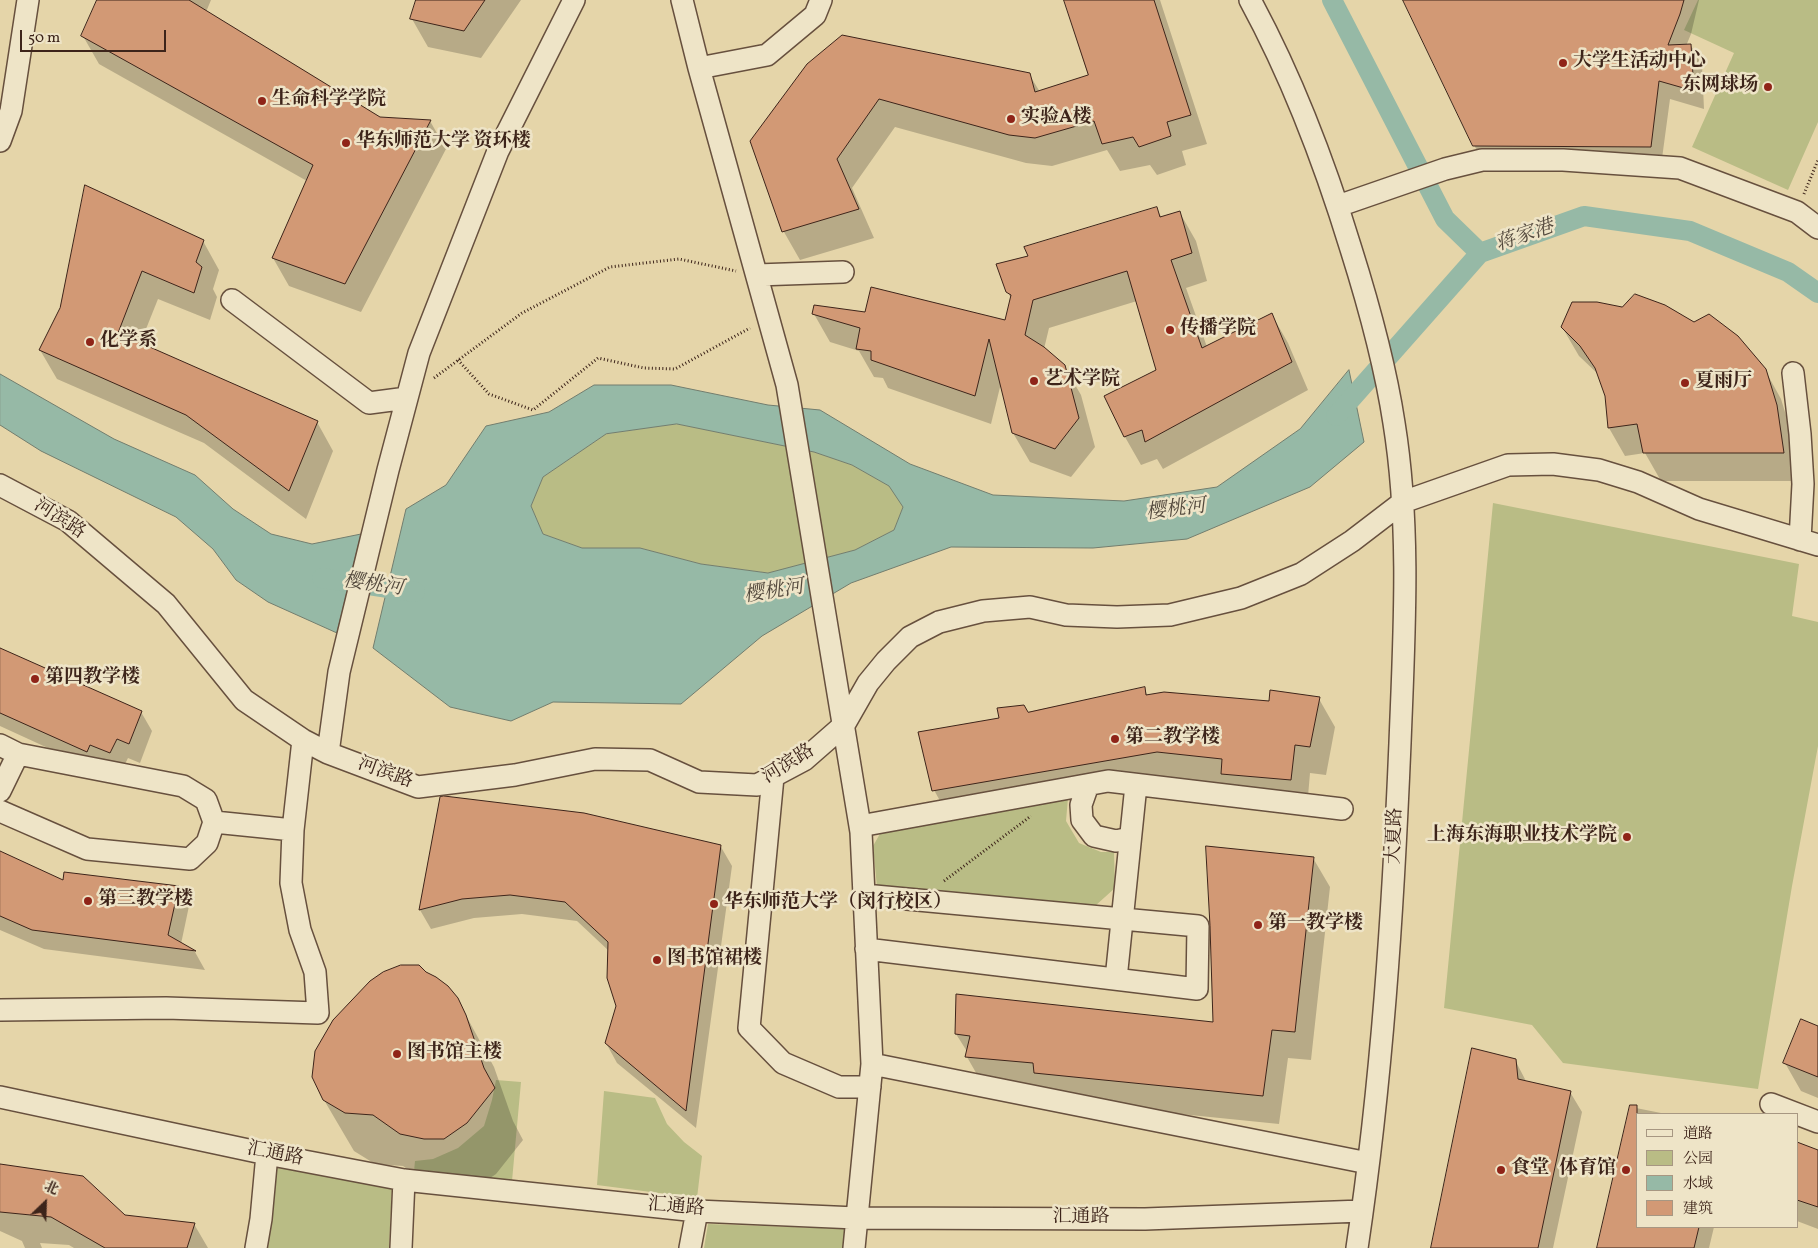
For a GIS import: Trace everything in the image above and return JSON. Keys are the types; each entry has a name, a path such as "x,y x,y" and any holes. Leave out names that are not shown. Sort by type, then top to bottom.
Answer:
{"street":[{"path":"0,141 11,111 28,0"},
{"path":"328,753 339,672 419,353 498,151 574,0"},
{"path":"682,0 787,386 860,826 872,1064 854,1248"},
{"path":"699,68 767,55 815,14 821,0"},
{"name":"大夏路","path":"1250,0 1292,83 1338,206 1370,312 1394,422 1404,502 1403,653 1394,881 1377,1087 1357,1248"},
{"path":"1338,206 1445,169 1482,160 1563,160 1680,168 1797,212 1818,228"},
{"path":"757,275 844,272"},
{"path":"232,300 368,404 407,398"},
{"path":"1793,373 1809,542"},
{"name":"河滨路","path":"0,485 68,521 166,604 244,700 303,740 328,753 418,788 515,775 595,759 650,760 699,782 757,785 804,760 844,725 868,684 886,661 910,637 939,622 983,611 1030,607 1066,615 1117,617 1170,615 1241,598 1301,574 1352,541 1404,502 1508,465 1553,464 1599,470 1630,479 1699,509 1809,542"},
{"path":"0,1010 166,1008 318,1013 315,972 300,930 291,883 293,830 303,740"},
{"path":"0,791 9,749 183,786 206,800 214,822 207,843 190,859 87,849 0,811"},
{"path":"773,777 749,1028 783,1063 840,1087 870,1087"},
{"path":"860,826 1108,781 1342,810"},
{"path":"1116,979 1136,784"},
{"path":"1088,785 1081,805 1082,820 1094,836 1116,841 1130,838"},
{"path":"214,822 293,830"},
{"path":"864,895 1198,926 1197,989 866,949"},
{"path":"872,1064 1368,1163"},
{"name":"汇通路","path":"0,1097 267,1154 404,1180 696,1211 856,1218 1145,1219 1362,1211"},
{"path":"1771,1104 1794,1113"},
{"path":"1798,1114 1818,1122"},
{"path":"256,1248 261,1219 267,1154"},
{"path":"401,1248 404,1180"},
{"path":"690,1248 696,1211"}],"path":[{"path":"1797,212 1818,160"},
{"path":"407,398 522,313 610,267 679,259 757,275"},
{"path":"458,360 489,394 533,410 598,358 644,368 675,369 769,318"},
{"path":"919,900 1036,812"}],"green space":[{"name":"东网球场","path":"1698,0 1818,0 1818,122 1788,190 1692,147 1734,53 1684,30"},
{"path":"677,424 814,452 852,465 889,486 903,507 894,530 855,550 769,573 701,564 640,548 582,548 543,534 531,506 543,477 606,434"},
{"name":"上海东海职业技术学院","path":"1493,503 1799,564 1792,616 1818,622 1818,746 1758,1089 1563,1063 1532,1025 1444,1008"},
{"path":"1068,798 1066,821 1079,843 1101,852 1114,852 1115,888 1095,906 877,887 873,846 881,832"},
{"path":"496,1080 521,1082 512,1181 414,1171 415,1161 433,1159 458,1148 484,1126"},
{"path":"604,1091 655,1098 667,1124 684,1142 702,1156 697,1198 597,1185"},
{"path":"276,1164 392,1186 389,1248 268,1248"},
{"path":"708,1224 846,1229 844,1248 704,1248"}],"water":[{"path":"1349,370 1364,442 1310,487 1187,539 1093,548 951,547 851,583 762,636 681,704 553,702 511,721 450,707 373,648 406,509 446,485 486,426 549,412 594,385 671,385 768,405 820,410 910,464 993,495 1124,501 1217,487 1300,429","holes":["677,424 814,452 852,465 889,486 903,507 894,530 855,550 768,573 701,564 640,548 582,548 543,534 531,506 543,477 606,434"]},
{"path":"0,374 114,439 195,475 233,509 271,534 312,544 361,534 337,633 268,602 236,580 213,549 176,517 41,451 0,425"}],"building":[{"name":"华东师范大学 资环楼","path":"97,0 189,0 380,117 431,120 345,284 272,258 313,165 81,36"},
{"path":"416,0 485,0 464,31 410,19"},
{"name":"实验A楼","path":"1064,0 1154,0 1191,115 1167,122 1171,136 1139,147 1133,137 1102,144 1094,121 1035,138 1009,135 879,99 837,159 859,209 782,232 750,141 807,64 842,35 1030,73 1035,92 1088,75"},
{"name":"大学生活动中心","path":"1403,0 1684,0 1668,45 1691,44 1694,91 1659,81 1651,147 1473,146"},
{"name":"化学系","path":"85,185 204,240 196,262 202,267 194,293 142,271 118,333 318,421 289,491 186,415 39,350 60,308"},
{"path":"1157,207 1160,217 1180,211 1192,253 1171,260 1202,348 1272,313 1292,362 1145,442 1142,430 1124,437 1104,396 1156,370 1127,271 1033,300 1025,335 1044,347 1065,365 1079,418 1055,449 1012,433 989,339 975,396 871,360 871,351 856,349 860,328 812,314 814,305 865,312 871,287 1005,320 1011,295 1006,292 996,264 1028,256 1024,247"},
{"name":"夏雨厅","path":"1635,294 1665,305 1694,322 1709,314 1738,336 1766,369 1777,405 1784,453 1643,453 1637,424 1608,428 1605,396 1595,368 1580,346 1561,327 1572,302 1597,302 1622,307"},
{"name":"第四教学楼","path":"0,648 142,711 129,744 117,739 110,753 90,745 87,752 0,713"},
{"name":"第二教学楼","path":"1145,687 1146,695 1164,692 1269,701 1270,690 1320,697 1310,747 1295,745 1291,780 1221,774 1222,759 1157,752 932,791 918,732 999,718 997,708 1024,705 1028,712"},
{"name":"图书馆裙楼","path":"440,797 584,813 721,845 686,1111 605,1043 616,1006 607,978 608,942 565,902 510,895 462,899 419,910"},
{"name":"第一教学楼","path":"1206,846 1314,857 1295,1032 1272,1030 1263,1096 1034,1073 1033,1063 965,1057 970,1036 955,1034 956,994 1213,1022"},
{"name":"第三教学楼","path":"0,851 63,880 64,872 179,886 168,935 196,951 32,930 0,916"},
{"name":"图书馆主楼","path":"401,965 419,965 426,972 448,986 458,998 466,1015 484,1068 495,1088 467,1123 444,1139 424,1139 400,1134 373,1115 345,1113 323,1100 312,1077 315,1051 333,1020 370,981 383,972"},
{"path":"1801,1019 1818,1026 1818,1077 1783,1063"},
{"name":"食堂","path":"1472,1048 1516,1059 1518,1079 1571,1091 1538,1248 1431,1248"},
{"name":"体育馆","path":"1630,1105 1637,1105 1636,1228 1699,1228 1694,1248 1597,1248"},
{"path":"1798,1142 1818,1150 1818,1207 1798,1200"},
{"path":"0,1164 83,1176 125,1215 195,1223 187,1248 105,1248 51,1217 0,1212"}],"waterway":[{"name":"蒋家港","path":"1332,0 1445,219 1480,253 1584,216 1690,231 1788,272 1818,293"},
{"name":"樱桃河","path":"1336,416 1480,253"},
{"name":"樱桃河","path":"322,578 415,592"}],"place":[{"name":"大学生活动中心","path":"1563,63"},
{"name":"东网球场","path":"1768,87"},
{"name":"生命科学学院","path":"262,101"},
{"name":"实验A楼","path":"1011,119"},
{"name":"华东师范大学 资环楼","path":"346,143"},
{"name":"传播学院","path":"1170,330"},
{"name":"化学系","path":"90,342"},
{"name":"艺术学院","path":"1034,381"},
{"name":"夏雨厅","path":"1685,383"},
{"name":"第四教学楼","path":"35,679"},
{"name":"第二教学楼","path":"1115,739"},
{"name":"上海东海职业技术学院","path":"1627,837"},
{"name":"第三教学楼","path":"88,901"},
{"name":"华东师范大学（闵行校区）","path":"714,904"},
{"name":"第一教学楼","path":"1258,925"},
{"name":"图书馆裙楼","path":"657,960"},
{"name":"图书馆主楼","path":"397,1054"},
{"name":"食堂","path":"1501,1170"},
{"name":"体育馆","path":"1626,1170"}]}
